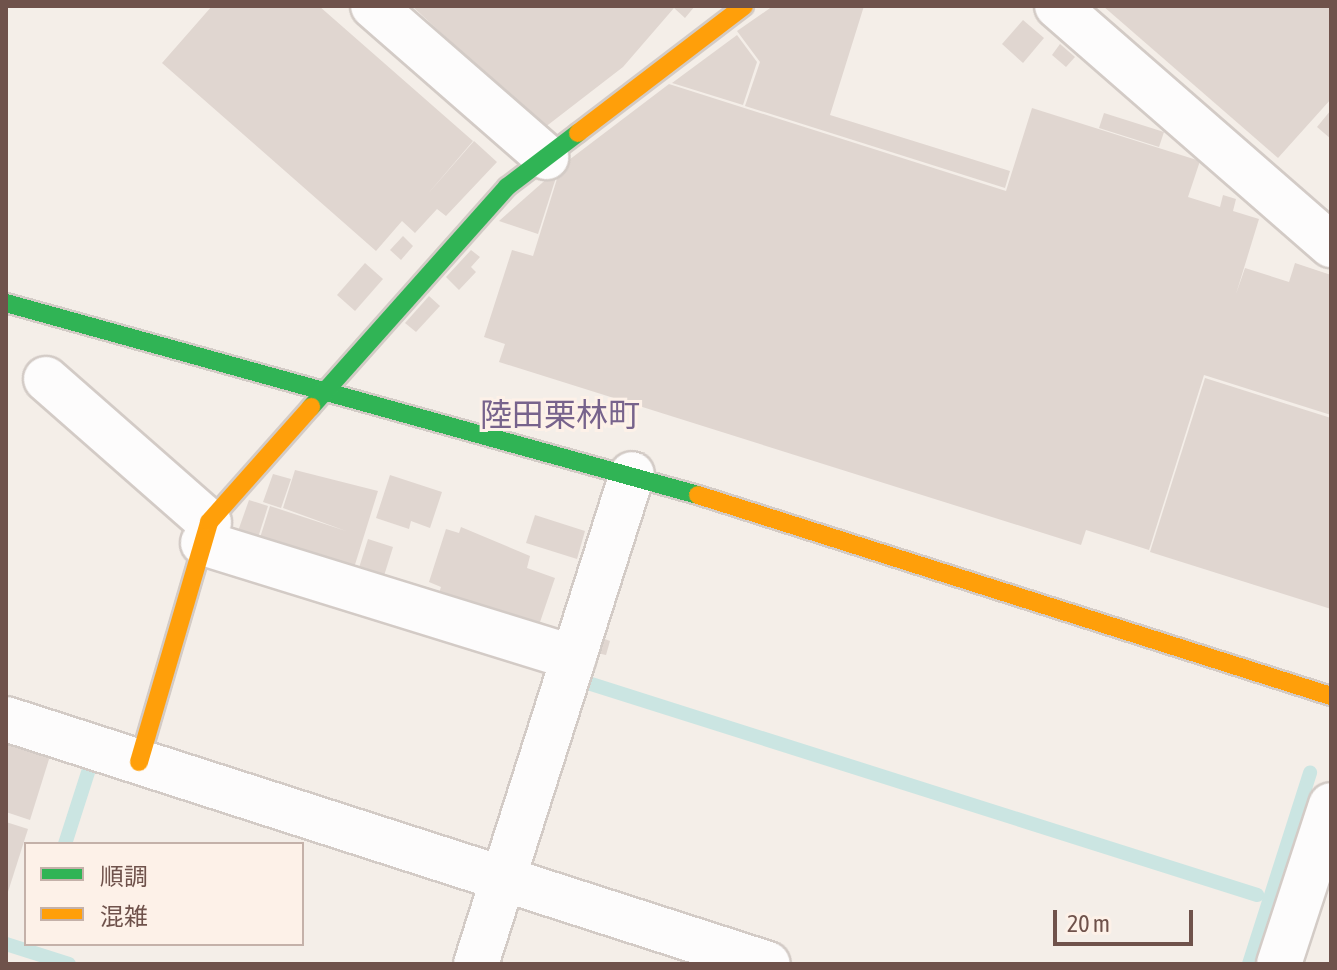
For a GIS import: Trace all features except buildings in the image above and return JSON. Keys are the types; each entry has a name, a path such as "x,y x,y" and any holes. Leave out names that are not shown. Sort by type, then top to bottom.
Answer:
{"street":[{"path":"373,6 546,157"},
{"path":"139,762 206,532 325,390 507,187 744,6"},
{"path":"1057,6 1331,245"},
{"path":"6,303 632,474 1331,696"},
{"path":"46,379 206,532 574,658"},
{"path":"476,964 632,474"},
{"path":"6,719 503,882 768,964"},
{"path":"1279,964 1331,805"}],"waterway":[{"path":"588,683 1257,895"},
{"path":"66,842 90,766"},
{"path":"1249,964 1310,773"},
{"path":"6,944 69,964"}],"traffic: fast":[{"path":"311,407 507,187 578,133"},
{"path":"6,303 698,495"}],"traffic: slow":[{"path":"578,133 744,6"},
{"path":"139,762 209,522 311,407"},
{"path":"698,495 1331,696"}],"district":[{"name":"陸田栗林町","path":"560,415"}]}
